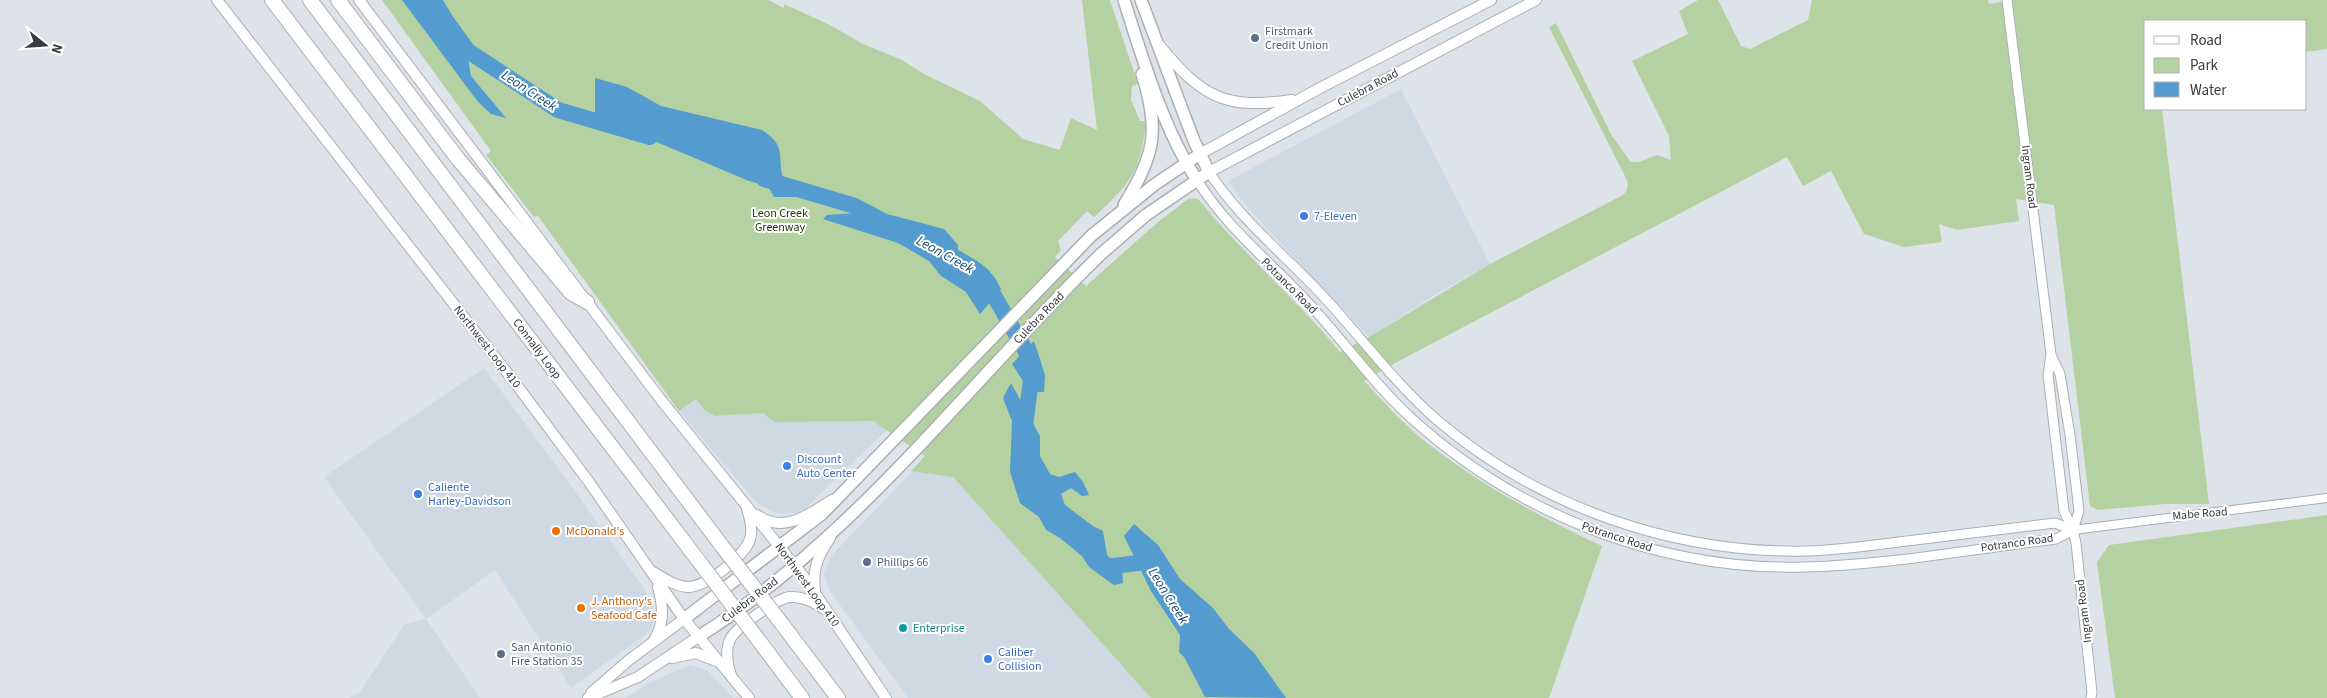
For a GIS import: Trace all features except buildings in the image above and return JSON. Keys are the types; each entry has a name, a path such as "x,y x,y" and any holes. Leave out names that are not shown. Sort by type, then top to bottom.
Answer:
{"highway":[{"name":"Connally Loop","path":"272,0 802,698"},
{"path":"338,0 471,174 570,293 587,302"},
{"path":"314,1 327,24 838,698"}],"main road":[{"name":"Northwest Loop 410","path":"217,0 513,380 589,482 684,619 750,698"},
{"name":"Northwest Loop 410","path":"359,0 587,302 816,592 886,698"},
{"name":"Potranco Road","path":"1124,0 1139,48 1186,162 1197,180"},
{"name":"Potranco Road","path":"1142,0 1155,40 1200,154 1209,172"},
{"name":"Culebra Road","path":"587,698 651,644 822,514 1069,258 1121,210 1186,162 1200,154 1300,99 1492,0"},
{"name":"Culebra Road","path":"587,698 638,677 656,666 723,621 795,566 834,532 1083,272 1134,225 1209,172 1536,0"},
{"path":"1155,40 1190,79 1217,96 1252,104 1300,99"},
{"path":"1121,210 1140,178 1152,142 1152,109 1140,69 1139,48"},
{"path":"745,504 758,516 768,521 790,523 807,516 843,493"},
{"path":"650,570 682,586 695,586 710,580 742,553 748,545 751,526 745,504"},
{"path":"816,592 814,572 816,562 834,532"},
{"path":"650,570 658,587 662,610 660,628 651,644"},
{"path":"732,676 727,651 732,636 778,601 788,597 800,598 828,612"},
{"path":"656,666 680,655 692,653 711,658 723,667"}],"street":[{"name":"Ingram Road","path":"2007,0 2051,354 2048,375 2064,511 2073,530 2093,696"},
{"name":"Potranco Road","path":"1209,172 1247,220 1322,294 1400,384 1436,418 1473,447 1544,491 1618,522 1657,534 1700,543 1792,551 1887,544 2055,523 2073,530"},
{"name":"Potranco Road","path":"1197,180 1237,232 1311,306 1388,396 1426,431 1464,461 1536,505 1582,526 1623,541 1667,552 1710,560 1785,567 1824,566 1889,560 2056,539 2073,530"},
{"name":"Ingram Road","path":"2051,354 2060,374 2070,435 2079,511 2073,530"},
{"path":"1388,396 1400,384"},
{"path":"1536,505 1544,491"},
{"name":"Mabe Road","path":"2073,530 2327,498"},
{"path":"1887,544 1889,560"}],"shaded area":[{"path":"1401,89 1490,264 1441,291 1369,337 1247,207 1228,181"},
{"path":"484,368 565,477 645,590 653,605 654,617 652,627 645,635 571,688 495,570 426,619 324,477"},
{"name":"Discount Auto Center","path":"696,399 705,411 715,416 763,413 774,422 873,421 887,430 805,509 796,513 775,513 756,502 679,411"},
{"path":"926,457 953,477 1151,698 908,698 829,590 824,574 830,557"},
{"path":"426,619 480,698 349,698 360,692 405,624"},
{"path":"690,665 708,671 733,698 626,698 648,683"}],"green space":[{"name":"Leon Creek Greenway","path":"382,0 768,0 784,8 784,4 830,25 863,44 902,60 924,74 980,101 1023,139 1060,150 1071,118 1097,130 1082,0 1110,0 1138,84 1132,86 1131,100 1140,121 1146,121 1144,138 1137,165 1125,185 1094,217 1087,211 1058,241 1061,250 1055,257 1086,286 1158,222 1188,199 1195,198 1306,313 1340,352 1369,337 1490,264 1623,195 1626,191 1628,185 1626,178 1549,27 1556,23 1612,136 1631,162 1639,162 1657,155 1671,160 1669,136 1632,61 1688,34 1679,11 1698,0 1718,0 1741,46 1750,49 1808,20 1812,0 1988,0 1989,4 2010,0 2327,0 2327,49 2307,52 2307,20 2144,20 2144,110 2162,110 2209,504 2165,504 2097,510 2090,506 2054,205 2016,199 2019,221 1957,230 1939,224 1942,242 1904,247 1864,234 1831,171 1803,186 1787,157 1364,381 1410,429 1468,473 1556,524 1602,546 1549,698 1151,698 953,477 911,471 925,456 873,421 774,422 763,413 715,416 705,411 696,399 679,411 538,216 534,217 486,155 491,151"},
{"path":"2327,515 2327,698 2115,698 2097,562 2109,545"}],"water":[{"path":"402,0 443,0 459,27 466,46 471,76 506,118 491,114 478,102"},
{"path":"595,78 627,87 661,106 762,130 778,146 784,181 797,197 774,197 768,186 749,181 595,116"},
{"path":"871,212 891,215 944,229 958,245 958,250 989,270 1001,289 980,314 966,292 941,276 929,261 898,243 823,219 827,215"},
{"path":"1034,341 1045,375 1044,392 1030,392 1012,364"},
{"path":"1011,383 1040,436 1040,456 1050,474 1059,477 1075,472 1083,482 1089,495 1082,496 1071,488 1061,494 1065,505 1093,526 1103,531 1107,555 1122,568 1123,583 1114,585 1089,567 1082,556 1060,538 1046,530 1039,517 1020,503 1010,472 1012,421 1003,398"},
{"path":"1134,524 1158,545 1180,579 1213,608 1229,629 1254,653 1286,698 1205,697 1184,657 1179,652 1180,635 1151,591 1124,536"}],"waterway":[{"name":"Leon Creek","path":"431,0 468,51 558,110 650,137"},
{"name":"Leon Creek","path":"764,179 855,206 887,223"},
{"name":"Leon Creek","path":"984,278 1033,364 1024,434"},
{"name":"Leon Creek","path":"1099,560 1105,567 1146,562 1153,571"}],"place":[{"name":"Firstmark Credit Union","path":"1255,38"},
{"name":"7-Eleven","path":"1304,216"},
{"name":"Discount Auto Center","path":"787,466"},
{"name":"Caliente Harley-Davidson","path":"418,494"},
{"name":"McDonald's","path":"556,531"},
{"name":"Phillips 66","path":"867,562"},
{"name":"J. Anthony's Seafood Cafe","path":"581,608"},
{"name":"Enterprise","path":"903,628"},
{"name":"San Antonio Fire Station 35","path":"501,654"},
{"name":"Caliber Collision","path":"988,659"}]}
